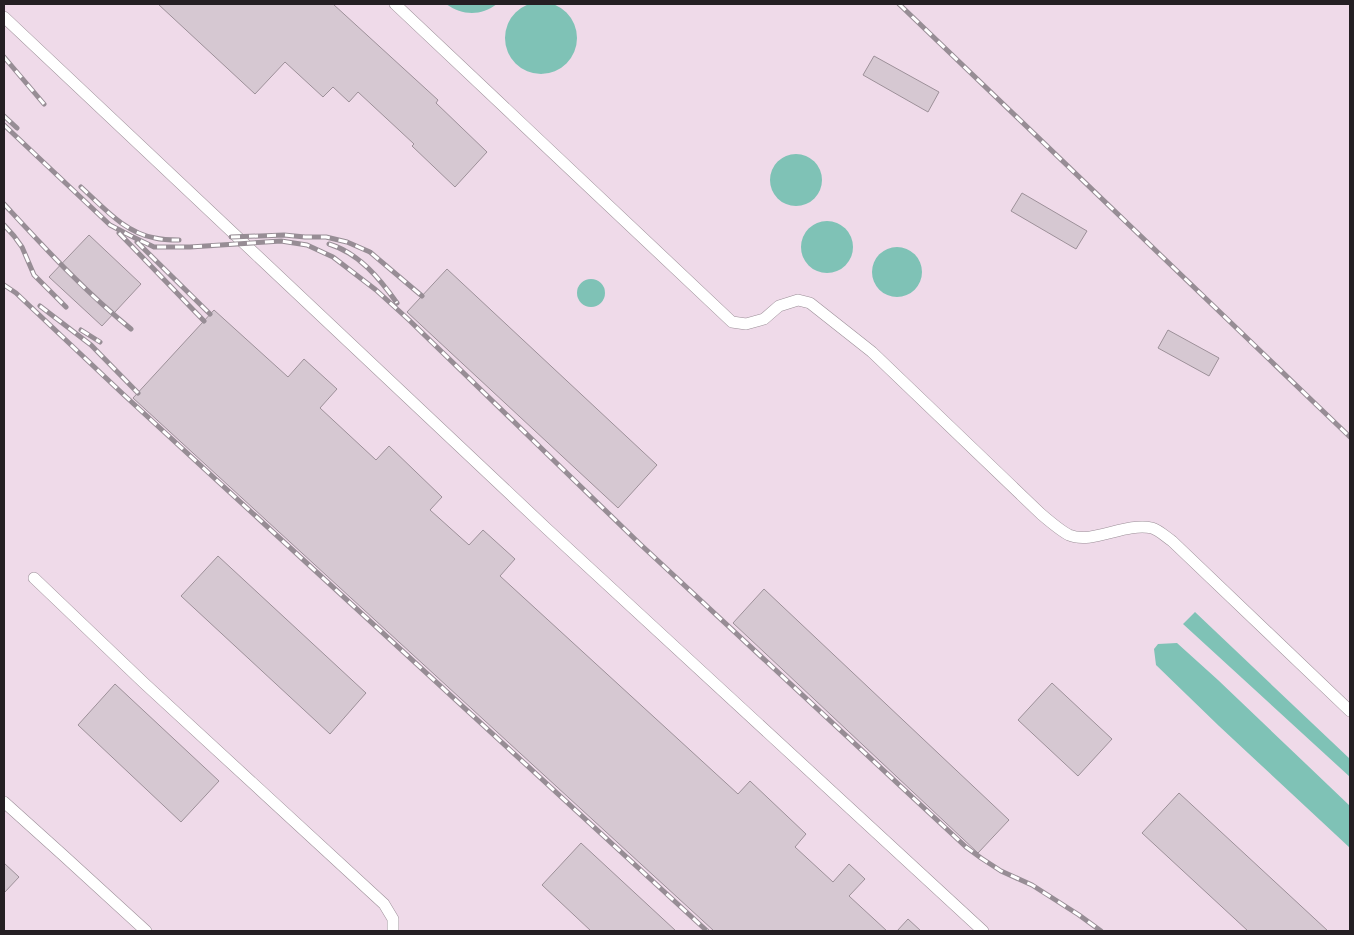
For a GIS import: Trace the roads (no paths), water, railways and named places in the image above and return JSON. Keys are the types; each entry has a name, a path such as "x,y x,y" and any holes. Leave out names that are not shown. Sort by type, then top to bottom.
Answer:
{"lane":[{"path":"395,4 732,322 746,324 764,319 779,306 798,300 810,302 872,352 1041,514 1069,535 1083,538 1124,528 1140,527 1154,529 1172,541 1350,711"},
{"path":"4,17 546,528 983,931"},
{"path":"34,578 144,683 384,904 393,919 393,931"},
{"path":"4,802 146,931"}],"railway":[{"path":"899,4 1350,437"},
{"path":"4,57 44,104"},
{"path":"4,116 17,128"},
{"path":"4,125 110,225 154,247 190,247 281,241 307,245 333,257 376,290 409,320 640,544 966,847 1001,871 1032,885 1101,931"},
{"path":"81,187 106,211 134,231 158,239 179,240"},
{"path":"4,204 81,285 131,329"},
{"path":"4,225 22,247 34,275 66,307"},
{"path":"119,233 204,321"},
{"path":"231,237 284,235 326,237 347,242 370,252 422,296"},
{"path":"137,242 210,314"},
{"path":"329,244 340,248 359,260 376,276 397,303"},
{"path":"4,285 16,293 124,395 707,931"},
{"path":"40,306 91,345 138,393"},
{"path":"81,330 100,342"}]}
